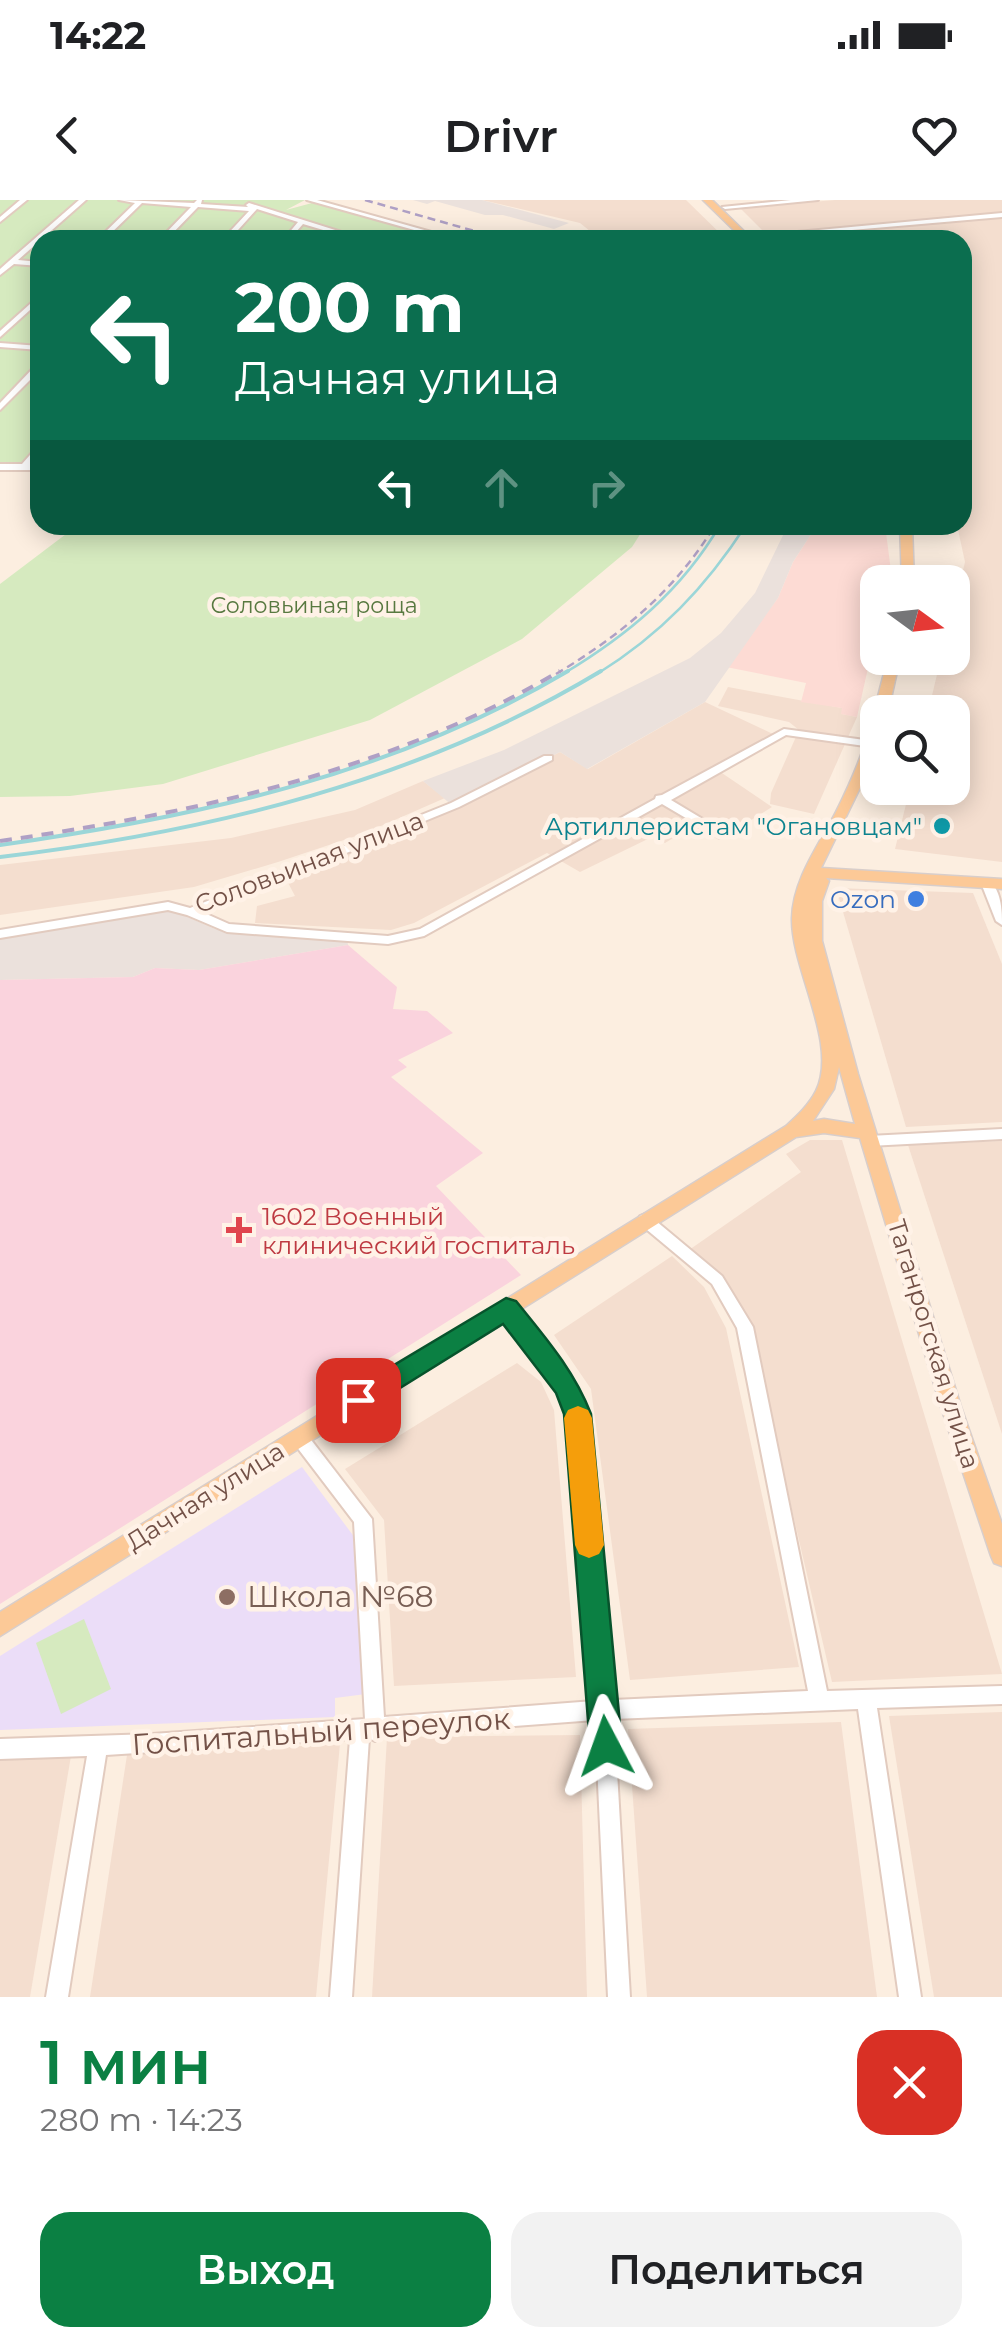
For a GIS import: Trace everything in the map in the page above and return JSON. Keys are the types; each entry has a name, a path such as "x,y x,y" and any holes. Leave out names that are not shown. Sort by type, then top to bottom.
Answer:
{"main road":[{"path":"707,200 743,230"},
{"path":"721,204 745,230"},
{"path":"906,535 907,565"},
{"path":"916,535 917,565"},
{"name":"Таганрогская улица","path":"860,778 818,872 814,942 868,1137 951,1407 1002,1556"},
{"name":"Таганрогская улица","path":"828,1052 802,941 802,899 860,794"},
{"path":"818,872 994,884"},
{"name":"Дачная улица","path":"0,1625 792,1131 820,1101 829,1079 828,1052"},
{"path":"792,1131 824,1126 868,1137"}],"street":[{"path":"0,220 24,200"},
{"path":"49,230 83,200"},
{"path":"122,200 199,202 254,209 326,230"},
{"path":"240,200 254,209"},
{"path":"275,214 311,200 420,230"},
{"path":"721,204 815,200"},
{"path":"111,230 142,201"},
{"path":"172,230 199,202"},
{"path":"234,230 254,209"},
{"path":"839,230 1002,215"},
{"path":"294,230 301,222"},
{"path":"0,273 30,246"},
{"path":"0,262 30,263"},
{"path":"0,334 30,306"},
{"path":"0,345 30,347"},
{"path":"0,408 30,376"},
{"path":"24,467 30,460"},
{"path":"0,467 30,467"},
{"path":"191,912 227,928 388,940 406,938 424,932 784,732 860,743"},
{"name":"Соловьиная улица","path":"0,934 168,906 191,912 455,805 548,758"},
{"path":"660,798 717,832"},
{"path":"994,884 1002,920"},
{"path":"868,1137 1002,1134"},
{"path":"645,1220 717,1280 745,1327 819,1700"},
{"path":"506,1308 568,1388 578,1414 604,1710 619,1997"},
{"path":"299,1437 363,1519 368,1731 342,1997"},
{"name":"Госпитальный переулок","path":"0,1749 98,1748 368,1731 604,1710 1002,1695"},
{"path":"866,1699 910,1997"},
{"path":"57,1997 98,1748"}],"shaded area":[{"path":"413,200 482,200 569,223 554,229 435,201 427,204"},
{"path":"482,200 686,200 717,230 589,230 580,223"},
{"path":"835,200 1002,200 1002,214 802,230 762,230 740,208"},
{"path":"1002,217 1002,862 895,849 906,805 970,805 970,695 932,695 937,675 970,675 970,565 964,565 959,535 972,535 972,230 856,230"},
{"path":"783,535 811,535 793,562 778,598 705,702 587,769 560,752 453,806 423,781 504,750 690,658 721,633 755,593"},
{"path":"811,535 886,535 890,565 860,565 860,675 866,675 857,717 841,714 842,708 801,702 806,683 726,667 778,598 793,562"},
{"path":"728,687 842,708 842,714 857,717 814,814 770,804 771,793 799,730 789,722 718,706"},
{"path":"705,702 773,734 713,767 772,807 719,840 693,826 665,843 654,836 580,872 547,853 414,923 391,930 255,923 257,906 295,896 285,877 413,825 560,752 588,769"},
{"path":"423,781 445,798 365,833 278,862 194,887 0,915 0,865 231,838 355,810"},
{"path":"836,888 973,893 1002,964 1002,1122 906,1127"},
{"path":"154,911 176,912 215,929 347,939 348,945 199,970 155,968 133,977 0,980 0,936"},
{"name":"1602 Военный клинический госпиталь","path":"348,945 397,987 393,1009 427,1011 453,1033 398,1060 407,1067 391,1077 483,1153 436,1186 521,1275 0,1604 0,980 133,977 155,968 199,970"},
{"path":"810,1140 842,1140 1002,1674 832,1682 751,1334 689,1250 801,1172 786,1154"},
{"path":"1002,1141 1002,1434 908,1145"},
{"path":"672,1256 704,1287 726,1328 799,1667 630,1680 591,1389 554,1335"},
{"path":"517,1363 541,1382 554,1410 576,1677 394,1686 384,1520 345,1469"},
{"name":"Школа №68","path":"302,1467 355,1538 366,1694 335,1698 335,1717 0,1730 0,1656"},
{"path":"1002,1712 1002,1997 934,1997 889,1716"},
{"path":"841,1722 877,1997 647,1997 628,1729"},
{"path":"580,1735 587,1997 372,1997 387,1737"},
{"path":"340,1744 316,1997 90,1997 127,1755"},
{"path":"71,1756 30,1997 0,1997 0,1759"}],"green space":[{"path":"0,200 305,200 286,210 312,203 411,230 30,230 30,464 0,465"},
{"name":"Соловьиная роща","path":"65,535 640,535 632,547 522,639 370,720 163,784 70,796 0,797 0,584"},
{"path":"84,1619 111,1689 61,1714 36,1643"}],"waterway":[{"path":"565,672 652,609 689,570 713,535"},
{"path":"597,674 641,643 680,608 739,535"},
{"path":"0,857 156,833 311,796 460,743 601,671"},
{"path":"0,845 148,820 293,786 434,738 565,672"}],"railway":[{"path":"365,200 471,230"},
{"path":"556,674 645,609 683,570 708,535"},
{"path":"0,841 217,802 359,762 495,706 560,671"}],"slow traffic":[{"path":"578,1418 589,1545"}],"place":[{"name":"Артиллеристам \"Огановцам\"","path":"942,826"},
{"name":"Ozon","path":"916,899"},
{"name":"1602 Военный клинический госпиталь","path":"239,1230"},
{"name":"Школа №68","path":"227,1597"}],"route":[{"path":"358,1400 506,1308 568,1388 578,1414 606,1746"}]}
